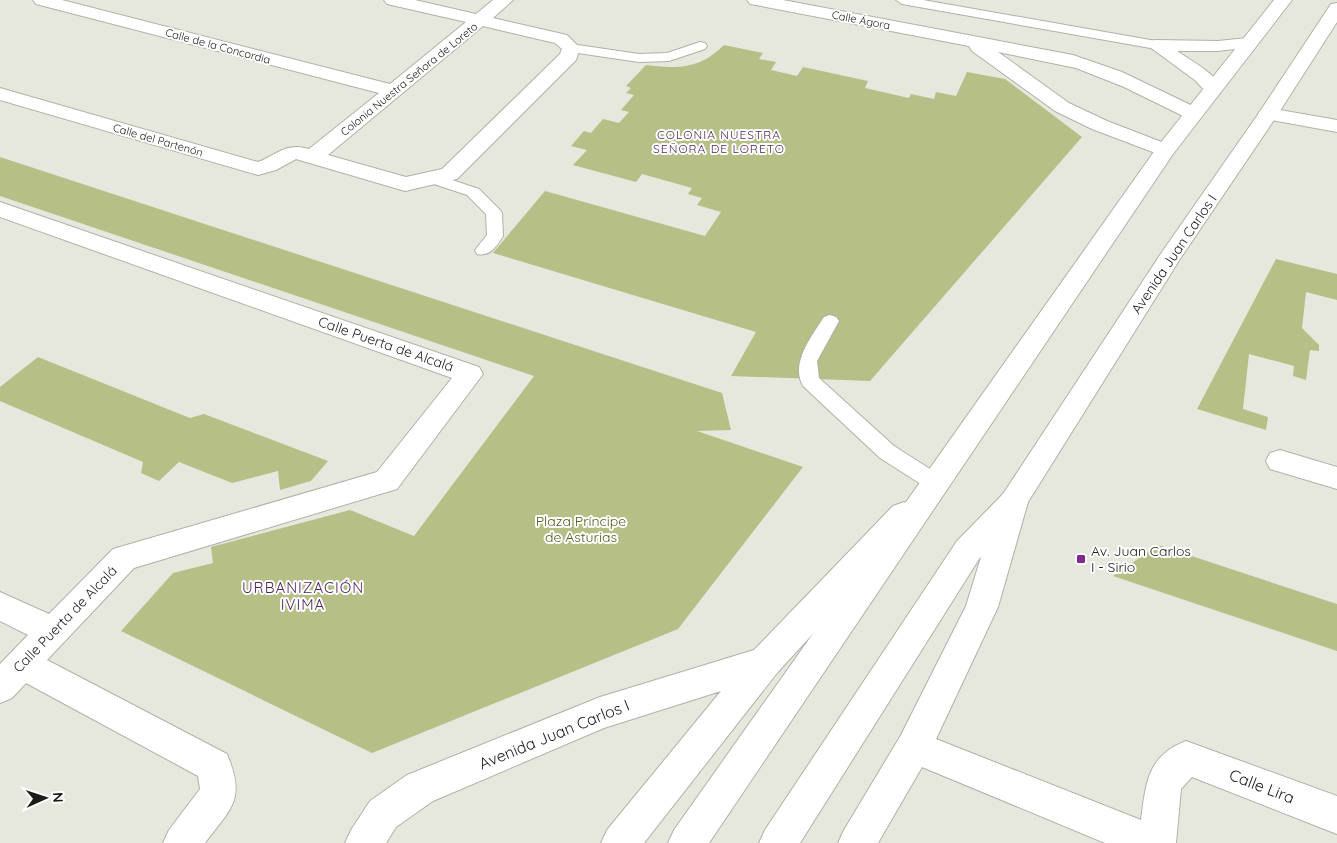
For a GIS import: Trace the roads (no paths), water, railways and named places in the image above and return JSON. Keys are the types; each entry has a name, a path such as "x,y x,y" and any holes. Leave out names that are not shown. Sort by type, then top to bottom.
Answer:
{"street":[{"name":"Calle de la Concordia","path":"42,0 394,91"},
{"path":"393,0 561,38 571,48"},
{"name":"Colonia Nuestra Señora de Loreto","path":"314,157 504,0"},
{"name":"Calle Ágora","path":"756,0 1066,59 1100,69 1132,82 1192,113"},
{"name":"Avenida Juan Carlos I","path":"687,843 934,482 1165,150 1247,43 1283,0"},
{"name":"Avenida Juan Carlos I","path":"778,843 968,550 1013,502 1170,257 1268,114 1337,8"},
{"name":"Calle Ágora","path":"966,40 999,59 1030,86 1063,107 1100,125 1165,150"},
{"path":"1156,45 1218,46 1247,43"},
{"path":"1156,45 1203,77 1213,88"},
{"name":"Calle del Partenón","path":"0,94 258,169 271,167 286,154 296,152 405,184 434,179 449,174 569,56 571,48"},
{"name":"Calle Ágora","path":"1030,86 1021,72 1022,65 1041,59 1066,59"},
{"path":"1268,114 1337,126"},
{"name":"Calle Puerta de Alcalá","path":"0,208 470,374 387,481 124,558 11,676"},
{"path":"1280,460 1337,478"},
{"name":"Avenida Juan Carlos I","path":"620,843 765,662 934,482"},
{"name":"Avenida Juan Carlos I","path":"857,843 914,747 982,607 1013,502"},
{"path":"0,606 53,631"},
{"name":"Avenida Juan Carlos I","path":"364,843 383,814 420,788 600,713 765,662"},
{"path":"11,676 214,766 219,794 182,843"},
{"path":"914,747 1150,843"},
{"name":"Calle Lira","path":"1157,843 1164,780 1186,758 1337,815"}],"lane":[{"path":"902,0 1156,45"},
{"path":"571,48 639,58 669,57 700,46"},
{"path":"434,179 473,192 494,212 495,236 484,250"},
{"path":"830,321 808,361 810,381 886,452 934,482"}],"place":[{"name":"Av. Juan Carlos I - Sirio","path":"1081,559"}],"district":[{"name":"COLONIA NUESTRA SEÑORA DE LORETO","path":"719,142"},
{"name":"URBANIZACIÓN IVIMA","path":"303,596"}],"park label":[{"name":"Plaza Príncipe de Asturias","path":"581,530"}]}
